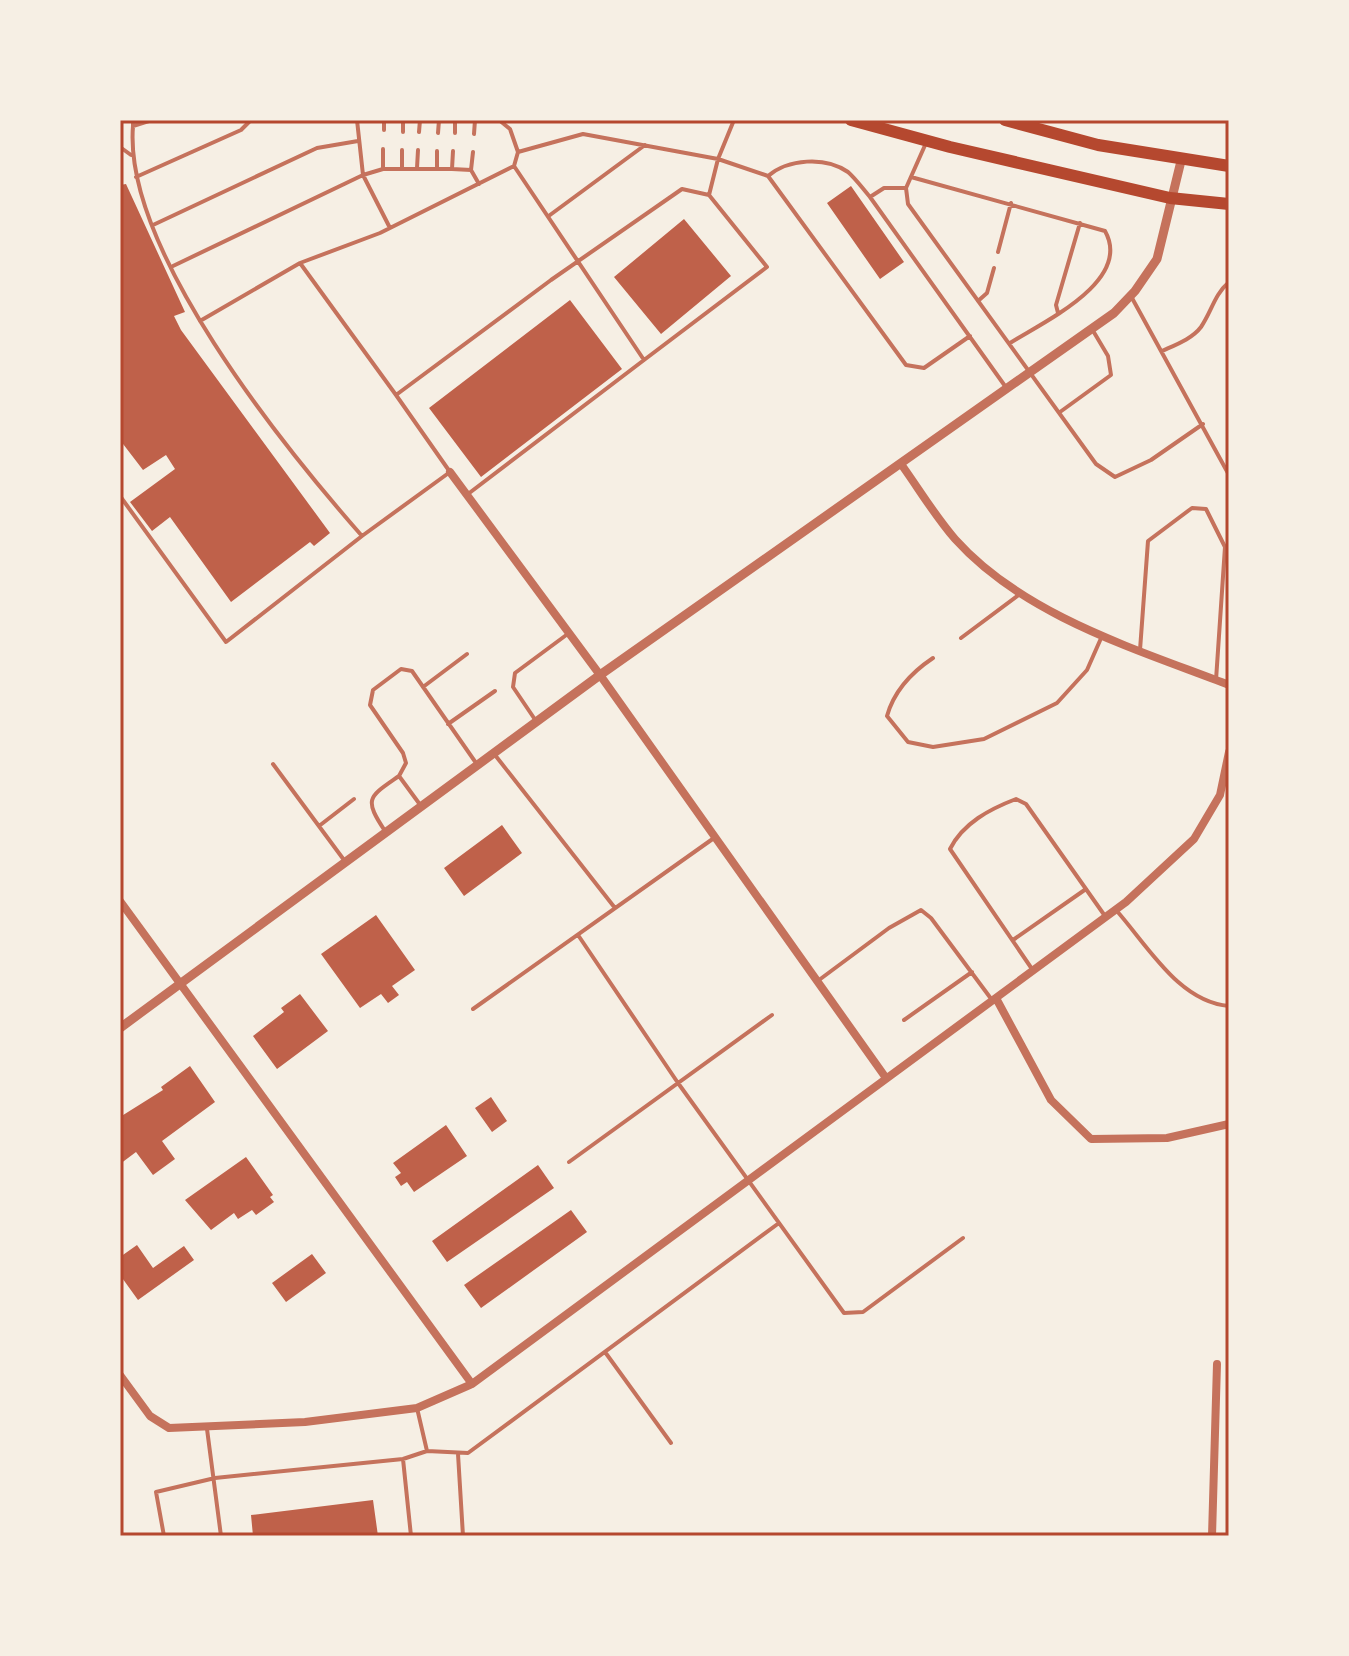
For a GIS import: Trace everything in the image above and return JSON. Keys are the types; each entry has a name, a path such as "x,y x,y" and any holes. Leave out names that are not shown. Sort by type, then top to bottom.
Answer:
{"main road":[{"path":"851,120 1170,198 1229,204"},
{"path":"1005,120 1098,145 1181,161 1229,166"}],"street":[{"path":"120,1028 600,675 1091,329 1131,296 1157,259 1181,161"},
{"path":"901,464 955,539 1022,592 1057,613 1103,634 1229,685"},
{"path":"450,472 600,675 886,1078"},
{"path":"120,1375 150,1416 169,1428 207,1429 417,1408 472,1384 1116,910 1194,839 1220,795 1229,752"},
{"path":"120,901 472,1384"},
{"path":"995,1001 1051,1100 1091,1139 1167,1138 1229,1124"},
{"path":"1212,1536 1217,1364"}],"lane":[{"path":"152,120 133,123 131,155 136,177 153,225 199,322 263,413 362,536"},
{"path":"136,177 241,130 251,120"},
{"path":"357,120 363,175 390,228"},
{"path":"384,120 384,130"},
{"path":"403,120 403,132"},
{"path":"419,132 420,120"},
{"path":"438,133 439,120"},
{"path":"455,120 455,133"},
{"path":"474,134 475,120"},
{"path":"199,322 300,263 390,228 514,166 518,152 510,129 499,120"},
{"path":"709,195 718,159 734,120"},
{"path":"518,152 583,134 718,159 768,176 906,365 924,368 970,336"},
{"path":"153,225 317,148 358,141"},
{"path":"927,141 906,188 908,204 977,301 1032,371 1096,464 1115,477 1151,460 1203,424"},
{"path":"549,215 645,145"},
{"path":"120,147 131,155"},
{"path":"383,149 383,169"},
{"path":"402,150 402,169"},
{"path":"417,169 418,150"},
{"path":"437,151 437,169"},
{"path":"452,169 453,151"},
{"path":"473,152 471,170 480,184"},
{"path":"768,176 792,161 835,165 849,173 870,197 1006,388"},
{"path":"514,166 644,360"},
{"path":"172,266 363,175 383,169 471,170"},
{"path":"911,177 1105,231 1110,246 1095,288 1010,343"},
{"path":"870,197 884,188 906,188"},
{"path":"396,395 551,280 682,189 709,195 767,267 467,495"},
{"path":"998,252 1011,203"},
{"path":"1058,313 1056,305 1081,222"},
{"path":"120,496 226,642 450,472 300,263"},
{"path":"977,301 987,293 994,268"},
{"path":"1162,351 1187,340 1201,327 1217,292 1229,282"},
{"path":"1131,296 1228,471"},
{"path":"1060,412 1111,375 1108,356 1091,329"},
{"path":"1140,650 1148,541 1192,508 1206,509 1225,547 1216,680"},
{"path":"961,638 1022,592"},
{"path":"537,722 513,687 515,673 569,633"},
{"path":"933,658 917,668 891,700 887,716 908,742 933,747 984,739 1057,703 1087,670 1103,634"},
{"path":"423,687 467,654"},
{"path":"386,832 371,810 370,802 374,794 399,776 406,763 403,753 370,705 369,697 401,669 412,671 478,765"},
{"path":"448,724 495,691"},
{"path":"494,753 615,908"},
{"path":"273,764 345,862"},
{"path":"399,776 421,807"},
{"path":"319,826 354,799"},
{"path":"1034,972 950,849 956,836 990,809 1016,799 1026,804 1106,918"},
{"path":"473,1009 716,837"},
{"path":"1012,941 1086,889"},
{"path":"819,981 889,928 921,910 995,1001"},
{"path":"1116,910 1190,995 1209,1004 1229,1006"},
{"path":"578,935 678,1083 844,1313 863,1312 963,1238"},
{"path":"904,1020 972,972"},
{"path":"569,1162 772,1015"},
{"path":"164,1536 156,1492 215,1478 403,1459 427,1451 468,1453 779,1223"},
{"path":"605,1352 671,1443"},
{"path":"417,1408 427,1451"},
{"path":"207,1429 221,1536"},
{"path":"458,1454 463,1536"},
{"path":"403,1459 411,1536"}],"building":[{"path":"126,184 185,312 174,316 181,330 330,533 314,546 310,542 231,602 170,517 152,531 130,502 175,469 166,455 143,470 120,440 120,398 123,396 120,392 120,185"},
{"path":"851,186 904,262 880,279 827,203"},
{"path":"684,219 731,276 661,334 614,277"},
{"path":"570,300 622,369 481,477 429,408"},
{"path":"502,825 522,853 464,896 444,868"},
{"path":"376,915 415,970 392,986 399,995 388,1003 381,994 360,1008 321,954"},
{"path":"300,994 328,1031 277,1069 253,1036 284,1012 281,1008"},
{"path":"190,1066 215,1102 162,1141 175,1159 153,1175 136,1152 120,1164 120,1117 163,1090 161,1087"},
{"path":"491,1097 507,1121 492,1132 475,1108"},
{"path":"446,1125 467,1156 414,1192 407,1182 401,1186 395,1177 401,1173 393,1163"},
{"path":"246,1157 273,1195 270,1197 274,1202 256,1215 252,1210 238,1219 234,1213 211,1230 185,1200"},
{"path":"538,1165 554,1188 447,1262 432,1241"},
{"path":"571,1210 587,1232 481,1308 464,1285"},
{"path":"137,1245 153,1268 184,1246 194,1260 138,1300 120,1275 120,1257"},
{"path":"312,1254 326,1273 286,1302 272,1283"},
{"path":"373,1500 378,1536 253,1536 251,1515"}]}
